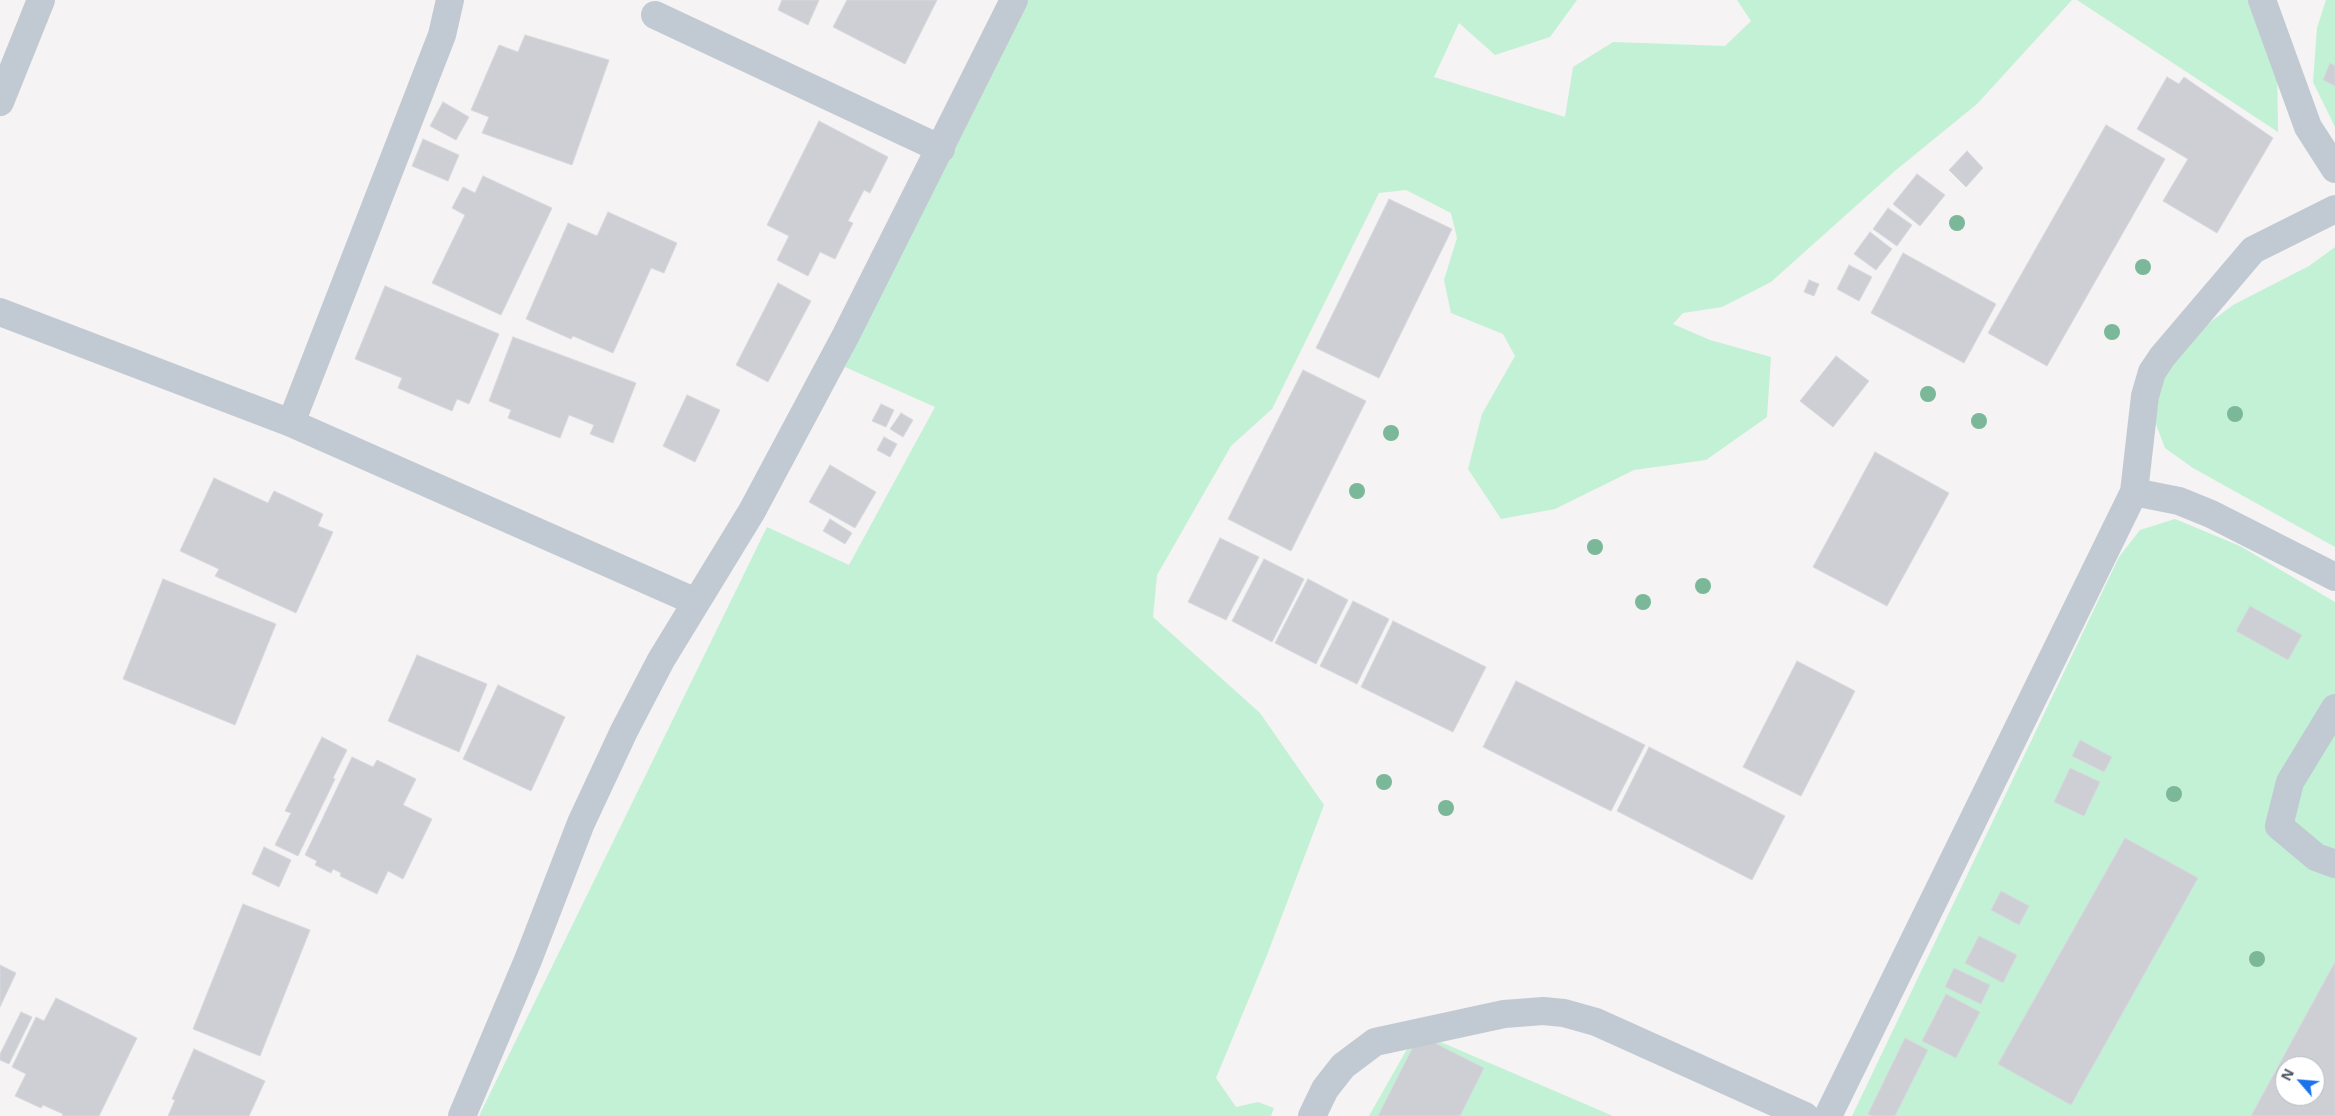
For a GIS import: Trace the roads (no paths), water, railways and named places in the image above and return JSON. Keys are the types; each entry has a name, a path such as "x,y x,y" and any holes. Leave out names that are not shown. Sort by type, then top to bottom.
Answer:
{"street":[{"path":"0,102 41,0"},
{"path":"291,423 442,35 450,0"},
{"path":"462,1116 528,960 581,823 661,660 752,511 846,336 1014,0"},
{"path":"2262,0 2308,127 2335,169"},
{"path":"655,15 941,149"},
{"path":"1828,1116 2134,492 2145,396 2152,372 2162,357 2253,250 2335,208"},
{"path":"1,315 291,423 696,602"},
{"path":"2134,492 2178,501 2211,514 2335,577"},
{"path":"2335,708 2290,782 2279,826 2316,857 2335,864"},
{"path":"1312,1116 1325,1089 1342,1066 1375,1042 1504,1014 1543,1011 1564,1013 1596,1022 1805,1116"}]}
